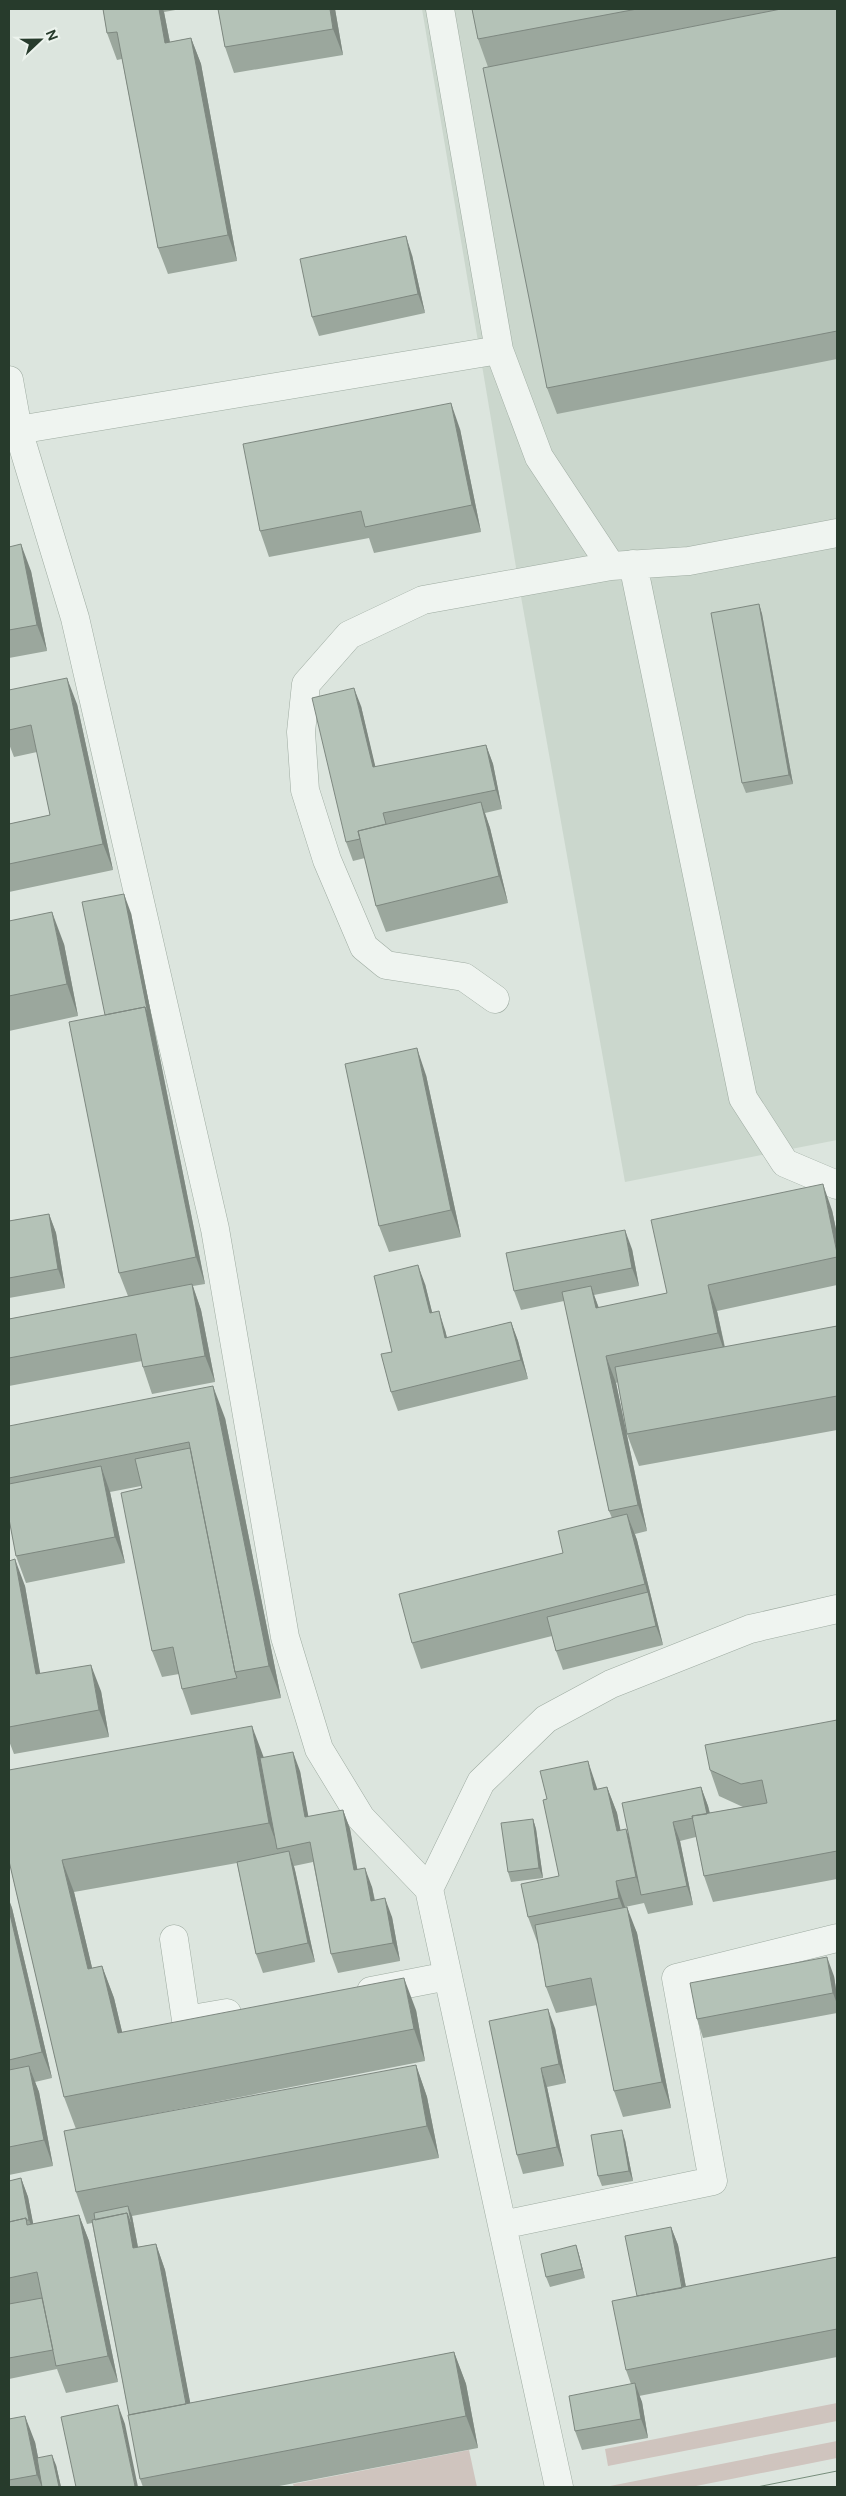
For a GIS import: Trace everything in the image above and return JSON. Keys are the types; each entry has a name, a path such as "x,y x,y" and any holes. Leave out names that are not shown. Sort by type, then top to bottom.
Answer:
{"street":[{"path":"440,9 499,350 539,457 622,565 743,1098 785,1163 837,1185"},
{"path":"18,430 499,350"},
{"path":"9,380 18,430 75,618 215,1229 285,1637 319,1749 361,1818 429,1889 559,2487"},
{"path":"495,999 464,977 386,965 364,947 327,860 305,790 301,732 306,684 349,635 423,600 622,565 689,561 837,533"},
{"path":"429,1889 481,1782 546,1719 610,1684 750,1629 837,1609"},
{"path":"502,2225 713,2181 676,1978 837,1938"},
{"path":"174,1939 186,2020 253,2009"},
{"path":"350,1994 448,1976"}],"shaded area":[{"path":"422,9 837,9 837,1140 625,1182 520,591"},
{"path":"837,2403 837,2421 608,2466 605,2449"},
{"path":"837,2441 837,2458 691,2487 605,2487"},
{"path":"469,2450 477,2487 294,2487 293,2484"}],"building":[{"path":"103,9 159,9 165,43 191,38 228,235 158,248 117,32 107,33"},
{"path":"218,9 330,9 333,29 225,47"},
{"path":"472,9 637,9 478,39"},
{"path":"781,9 837,9 837,331 547,388 483,68"},
{"path":"406,236 418,294 312,317 300,259"},
{"path":"451,403 472,505 365,527 361,511 260,531 243,444"},
{"path":"21,544 37,625 9,630 9,547"},
{"path":"759,604 789,775 742,783 711,613"},
{"path":"67,678 103,844 9,864 9,824 50,815 31,725 9,730 9,690"},
{"path":"354,688 373,767 486,745 496,790 383,813 386,824 358,831 360,839 346,842 312,698"},
{"path":"481,802 499,876 376,906 358,831"},
{"path":"124,894 148,1014 145,1007 105,1015 82,902"},
{"path":"52,912 67,984 9,996 9,921"},
{"path":"145,1007 196,1257 119,1273 69,1022"},
{"path":"417,1048 451,1210 379,1226 345,1064"},
{"path":"823,1184 837,1257 708,1285 718,1333 606,1356 638,1505 609,1511 562,1292 591,1286 596,1308 667,1293 651,1220"},
{"path":"49,1214 58,1269 9,1278 9,1221"},
{"path":"625,1230 632,1268 514,1291 506,1253"},
{"path":"418,1265 430,1313 439,1311 445,1338 511,1322 521,1360 391,1392 381,1354 392,1352 374,1276"},
{"path":"192,1284 205,1356 143,1367 136,1334 9,1358 9,1319"},
{"path":"837,1326 837,1396 627,1434 615,1367"},
{"path":"213,1386 269,1666 235,1672 189,1442 9,1478 9,1426"},
{"path":"190,1448 237,1678 182,1689 173,1647 152,1651 121,1493 142,1488 135,1459"},
{"path":"101,1466 115,1537 16,1556 9,1519 9,1484"},
{"path":"627,1514 645,1584 412,1643 399,1594 563,1553 558,1531"},
{"path":"15,1559 36,1674 91,1665 99,1710 9,1727 9,1561"},
{"path":"648,1592 656,1626 556,1651 547,1617"},
{"path":"837,1720 837,1851 704,1876 692,1816 767,1803 762,1780 741,1784 710,1770 705,1745"},
{"path":"252,1726 269,1823 62,1860 88,1969 102,1966 118,2033 404,1978 414,2029 64,2097 9,1861 9,1770"},
{"path":"293,1752 305,1817 343,1810 354,1870 365,1868 371,1901 385,1898 393,1943 331,1954 310,1842 277,1849 260,1758"},
{"path":"588,1761 594,1790 607,1787 617,1831 626,1829 636,1877 616,1881 619,1898 528,1917 521,1884 559,1876 543,1800 547,1799 540,1771"},
{"path":"701,1787 707,1814 673,1822 687,1886 641,1895 622,1803"},
{"path":"533,1819 539,1868 508,1872 501,1823"},
{"path":"289,1851 308,1943 256,1954 237,1862"},
{"path":"627,1907 662,2082 614,2091 591,1978 546,1987 535,1925"},
{"path":"9,1910 42,2052 9,2060"},
{"path":"827,1957 833,1993 697,2019 690,1983"},
{"path":"548,2009 559,2064 541,2068 557,2147 517,2155 489,2021"},
{"path":"416,2065 427,2126 76,2192 64,2131"},
{"path":"29,2066 44,2140 9,2147 9,2070"},
{"path":"622,2130 629,2171 598,2176 591,2135"},
{"path":"21,2178 29,2220 26,2220 26,2218 9,2222 9,2181"},
{"path":"128,2206 133,2230 127,2213 95,2220 94,2213"},
{"path":"127,2213 133,2248 156,2244 186,2404 129,2415 92,2220"},
{"path":"79,2215 108,2356 56,2366 37,2272 9,2278 9,2222 26,2218 27,2225"},
{"path":"671,2227 682,2288 637,2296 625,2236"},
{"path":"576,2245 582,2269 546,2277 541,2254"},
{"path":"837,2257 837,2329 626,2370 612,2301"},
{"path":"42,2298 53,2350 9,2358 9,2304"},
{"path":"454,2352 466,2416 140,2479 128,2415"},
{"path":"635,2383 641,2419 575,2431 569,2396"},
{"path":"118,2405 135,2486 76,2487 61,2417"},
{"path":"25,2416 37,2475 9,2480 9,2419"},
{"path":"52,2455 59,2487 42,2487 37,2458"}],"tram line":[{"path":"757,2487 837,2471"}]}
